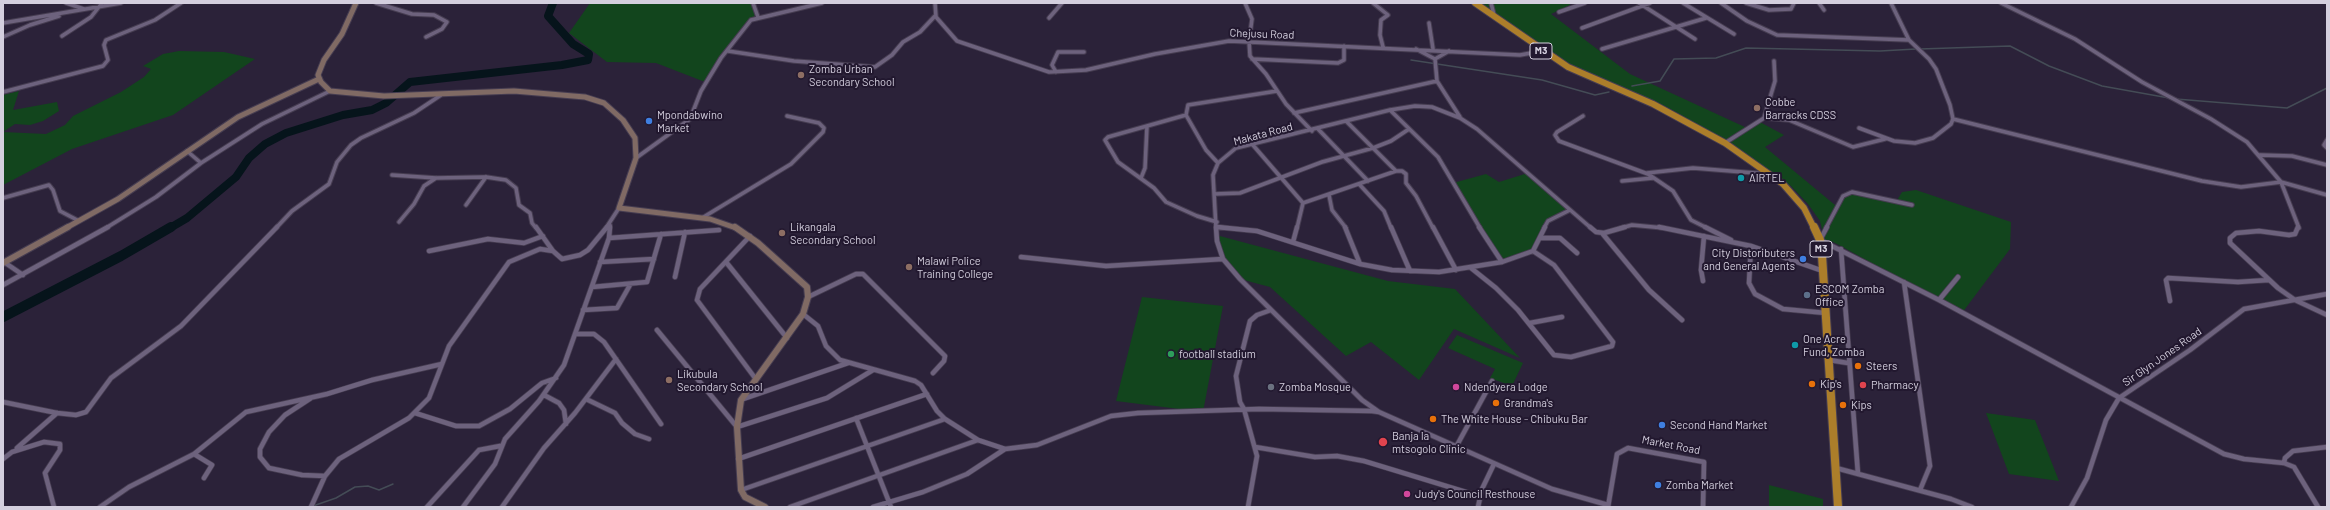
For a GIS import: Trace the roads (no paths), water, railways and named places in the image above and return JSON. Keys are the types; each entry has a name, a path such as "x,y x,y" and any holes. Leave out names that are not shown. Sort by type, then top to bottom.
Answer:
{"highway":[{"name":"M3","path":"1475,3 1542,51 1576,71 1627,92 1690,123 1725,143 1771,174 1804,208 1820,240 1827,313 1838,507"}],"street":[{"path":"66,3 85,10"},
{"path":"62,36 94,15 96,7 102,3"},
{"path":"3,23 121,3"},
{"path":"3,92 103,66 108,60 104,45 106,40 156,20 180,3"},
{"path":"319,79 324,60 342,34 356,3"},
{"path":"376,3 412,14 437,16 447,22 442,29 426,37"},
{"path":"753,3 758,16"},
{"path":"636,158 690,119 701,91 728,50 749,22 758,16 822,3"},
{"path":"728,50 794,61 875,67 890,57 903,42 920,32 935,16 935,3"},
{"path":"1049,18 1062,3"},
{"path":"1245,3 1252,19 1249,54 1266,74 1294,113 1312,130"},
{"path":"1373,3 1388,15 1381,20 1382,28 1380,35 1383,47"},
{"path":"1491,3 1491,11 1495,17"},
{"path":"1559,12 1585,3"},
{"path":"1639,3 1696,39"},
{"path":"1582,28 1650,3"},
{"path":"1683,3 1734,34"},
{"path":"1721,3 1747,21 1769,33 1777,35 1909,40"},
{"path":"1746,3 1762,9 1776,10 1790,9 1794,3"},
{"path":"1819,3 1824,10"},
{"path":"1891,3 1909,40 1929,59 1936,69 1950,105 1953,119"},
{"path":"2001,3 2075,39 2142,82 2233,132 2260,154 2281,182 2299,226 2298,232 2289,235 2244,232 2236,233 2229,240 2269,280 2296,300 2327,315"},
{"path":"3,37 68,13"},
{"name":"Chejusu Road","path":"935,16 957,41 1039,70 1056,72 1097,68 1155,54 1225,42 1383,47 1520,55 1542,51"},
{"path":"1602,49 1706,18"},
{"path":"1429,23 1433,50"},
{"path":"1252,59 1338,63 1344,60 1344,46"},
{"path":"1415,49 1435,59"},
{"path":"1435,59 1451,50"},
{"path":"1056,72 1052,68 1052,65 1058,52 1084,52"},
{"path":"1435,59 1436,81 1460,118"},
{"path":"1764,118 1775,81 1774,61"},
{"path":"319,79 330,91 340,93 384,96 441,95 505,91 592,98 607,105 623,120 635,138 636,158 619,208 610,223 588,250 580,255 562,259 553,251 547,240 532,223 530,213 519,205 516,187 506,180 486,177 436,178 392,175"},
{"path":"3,262 126,194 238,117 319,79"},
{"path":"1294,113 1436,81"},
{"path":"3,285 106,228 156,197 201,163 274,117 330,91"},
{"path":"1277,91 1198,102 1188,105 1186,115 1206,150 1218,163 1212,175 1217,224 1217,241 1224,259 1240,279 1362,400 1379,412 1552,489 1608,506"},
{"path":"3,402 57,413 76,415 86,412 116,373 181,326 292,211 329,184 337,162 351,145 361,138 411,114 441,95"},
{"name":"Makata Road","path":"1218,163 1233,150 1252,144 1347,122 1390,110 1425,106 1439,108 1460,118 1477,129 1590,227 1602,233 1649,290 1682,320"},
{"path":"1390,110 1438,157 1473,218 1502,262"},
{"path":"1186,115 1108,137 1105,140 1118,162 1141,178 1172,205 1217,224 1257,231 1360,264 1410,271 1456,270 1502,262 1533,251 1552,218 1570,210"},
{"path":"701,218 791,164 823,132 824,128 819,123 787,116"},
{"path":"1583,116 1557,132 1555,135 1559,141 1656,178 1679,198 1691,220 1736,243"},
{"path":"1725,143 1764,118 1789,120 1838,142 1853,147 1886,139"},
{"path":"1859,128 1886,139 1901,143 1924,141 1933,138 1945,129 1953,119"},
{"path":"1953,119 2202,181 2241,187 2281,182 2327,195"},
{"path":"1347,122 1396,171 1406,174 1406,183 1416,196 1456,270"},
{"path":"1141,178 1145,168 1148,137 1147,126"},
{"path":"1318,129 1368,180"},
{"path":"1214,194 1237,194 1322,162 1345,157 1373,148 1391,141 1409,129"},
{"path":"2327,140 2324,145 2327,148"},
{"path":"1252,144 1303,203"},
{"path":"187,151 201,163"},
{"path":"2260,154 2292,156 2327,165"},
{"path":"1622,181 1647,174 1693,168 1771,174"},
{"path":"1303,203 1396,171"},
{"path":"466,205 486,177"},
{"path":"399,222 424,186 436,178"},
{"path":"1359,184 1382,208 1410,271"},
{"path":"3,198 49,185 53,190 57,207 79,221"},
{"path":"1912,205 1852,192 1843,196 1820,240 1841,249 1939,300 2224,454 2244,459 2284,463 2297,470 2318,507"},
{"path":"1329,195 1332,210 1345,226 1360,264"},
{"path":"1293,242 1303,203"},
{"path":"619,208 701,218 732,225 750,236 807,288 808,297 803,314 787,339 755,378 741,400 737,427 741,490 745,497 765,507"},
{"path":"463,507 495,464 500,446 544,395 564,365 609,238 610,223"},
{"path":"1602,233 1637,225 1704,236 1751,246 1823,271"},
{"path":"609,238 719,230"},
{"path":"675,277 685,232"},
{"path":"592,287 630,285 647,282 661,234"},
{"path":"429,251 488,239 524,243 543,236"},
{"path":"750,236 700,289 697,300 755,378"},
{"path":"1703,281 1701,270 1704,236"},
{"path":"1540,238 1559,238 1577,253"},
{"path":"1751,246 1749,283 1755,294 1783,309 1827,313"},
{"path":"312,505 325,476 339,459 350,451 403,422 415,413 432,393 449,346 504,267 509,262 535,250 544,249 553,251"},
{"path":"1841,249 1848,363 1858,474"},
{"path":"1471,268 1504,295 1530,323 1550,352 1561,357 1571,357 1613,345 1554,265 1533,251"},
{"path":"1021,257 1106,266 1224,259"},
{"path":"600,262 654,259"},
{"path":"3,262 23,274"},
{"path":"726,262 787,339"},
{"path":"808,297 856,274 863,274 945,356 944,361 933,373"},
{"path":"1939,300 1958,277"},
{"path":"2170,301 2166,280 2168,278 2238,282 2269,280"},
{"path":"1904,282 1930,466 1928,475 1920,490"},
{"path":"583,310 617,308 630,285"},
{"name":"Sir Glyn Jones Road","path":"2071,507 2087,478 2106,420 2119,398 2190,350 2244,309 2327,294"},
{"path":"1248,507 1257,464 1256,447 1240,402 1236,376 1250,321 1257,315 1271,310"},
{"path":"803,314 818,326 828,349 840,360 873,370 908,378 921,385 937,411 945,419 978,440 1005,448 1037,445 1111,416 1138,412 1244,410 1379,412"},
{"path":"1530,323 1562,317"},
{"path":"656,330 737,427"},
{"path":"575,334 594,334 599,336 661,424"},
{"path":"502,507 544,448 566,424 616,359"},
{"path":"1829,360 1848,363"},
{"path":"741,400 848,363"},
{"path":"100,507 129,487 194,454 246,412 313,397 372,380 442,364"},
{"path":"737,427 827,398 873,370"},
{"path":"415,413 456,426 479,426 510,409 542,383 556,378"},
{"path":"1456,447 1492,381"},
{"path":"738,459 927,394"},
{"path":"544,395 559,403 564,410 566,424"},
{"path":"313,397 285,415 268,432 259,454 269,468 302,475 325,476"},
{"path":"586,399 608,408 615,413 622,423 634,434 649,439"},
{"path":"3,458 24,444 57,413"},
{"path":"856,418 891,507"},
{"path":"741,490 945,419"},
{"path":"790,507 978,440"},
{"path":"12,452 44,442 55,442 60,444 60,450 45,473 54,507"},
{"path":"427,507 478,450 487,447 500,446"},
{"path":"1256,447 1316,457 1337,456 1364,462 1479,496"},
{"path":"2284,463 2286,458 2293,451 2327,447"},
{"path":"873,507 888,501 923,492 967,474 1005,448"},
{"name":"Market Road","path":"1608,506 1617,454 1623,449 1633,448 1704,462 1703,507"},
{"path":"194,454 212,465 204,478"},
{"path":"1478,507 1479,496 1494,464"},
{"path":"1836,468 1920,490 1972,507"}],"waterway":[{"path":"170,228 187,218 236,177 249,158 265,144 286,133 343,115 372,110 386,103 410,82 562,65 588,60 589,54 573,44 548,16 553,3"},
{"path":"1920,49 2010,46 2049,66 2102,86 2169,98"},
{"path":"1632,86 1660,81 1674,59 1716,58 1746,48 1880,51 1916,49"},
{"path":"1411,60 1542,80 1595,95 1609,92"},
{"path":"2176,99 2287,108 2327,88"},
{"path":"3,317 121,256 171,227"},
{"path":"313,506 336,498 355,487 368,486 379,490 393,484"}],"place":[{"name":"Zomba Urban Secondary School","path":"801,75"},
{"name":"Cobbe Barracks CDSS","path":"1757,108"},
{"name":"Mpondabwino Market","path":"649,121"},
{"name":"AIRTEL","path":"1741,178"},
{"name":"Likangala Secondary School","path":"782,233"},
{"name":"City Distoributers and General Agents","path":"1803,259"},
{"name":"Malawi Police Training College","path":"909,267"},
{"name":"ESCOM Zomba Office","path":"1807,295"},
{"name":"One Acre Fund, Zomba","path":"1795,345"},
{"name":"football stadium","path":"1171,354"},
{"name":"Steers","path":"1858,366"},
{"name":"Likubula Secondary School","path":"669,380"},
{"name":"Kip's","path":"1812,384"},
{"name":"Pharmacy","path":"1863,385"},
{"name":"Zomba Mosque","path":"1271,387"},
{"name":"Ndendyera Lodge","path":"1456,387"},
{"name":"Grandma's","path":"1496,403"},
{"name":"Kips","path":"1843,405"},
{"name":"The White House - Chibuku Bar","path":"1433,419"},
{"name":"Second Hand Market","path":"1662,425"},
{"name":"Banja la mtsogolo Clinic","path":"1383,442"},
{"name":"Zomba Market","path":"1658,485"},
{"name":"Judy's Council Resthouse","path":"1407,494"}]}
